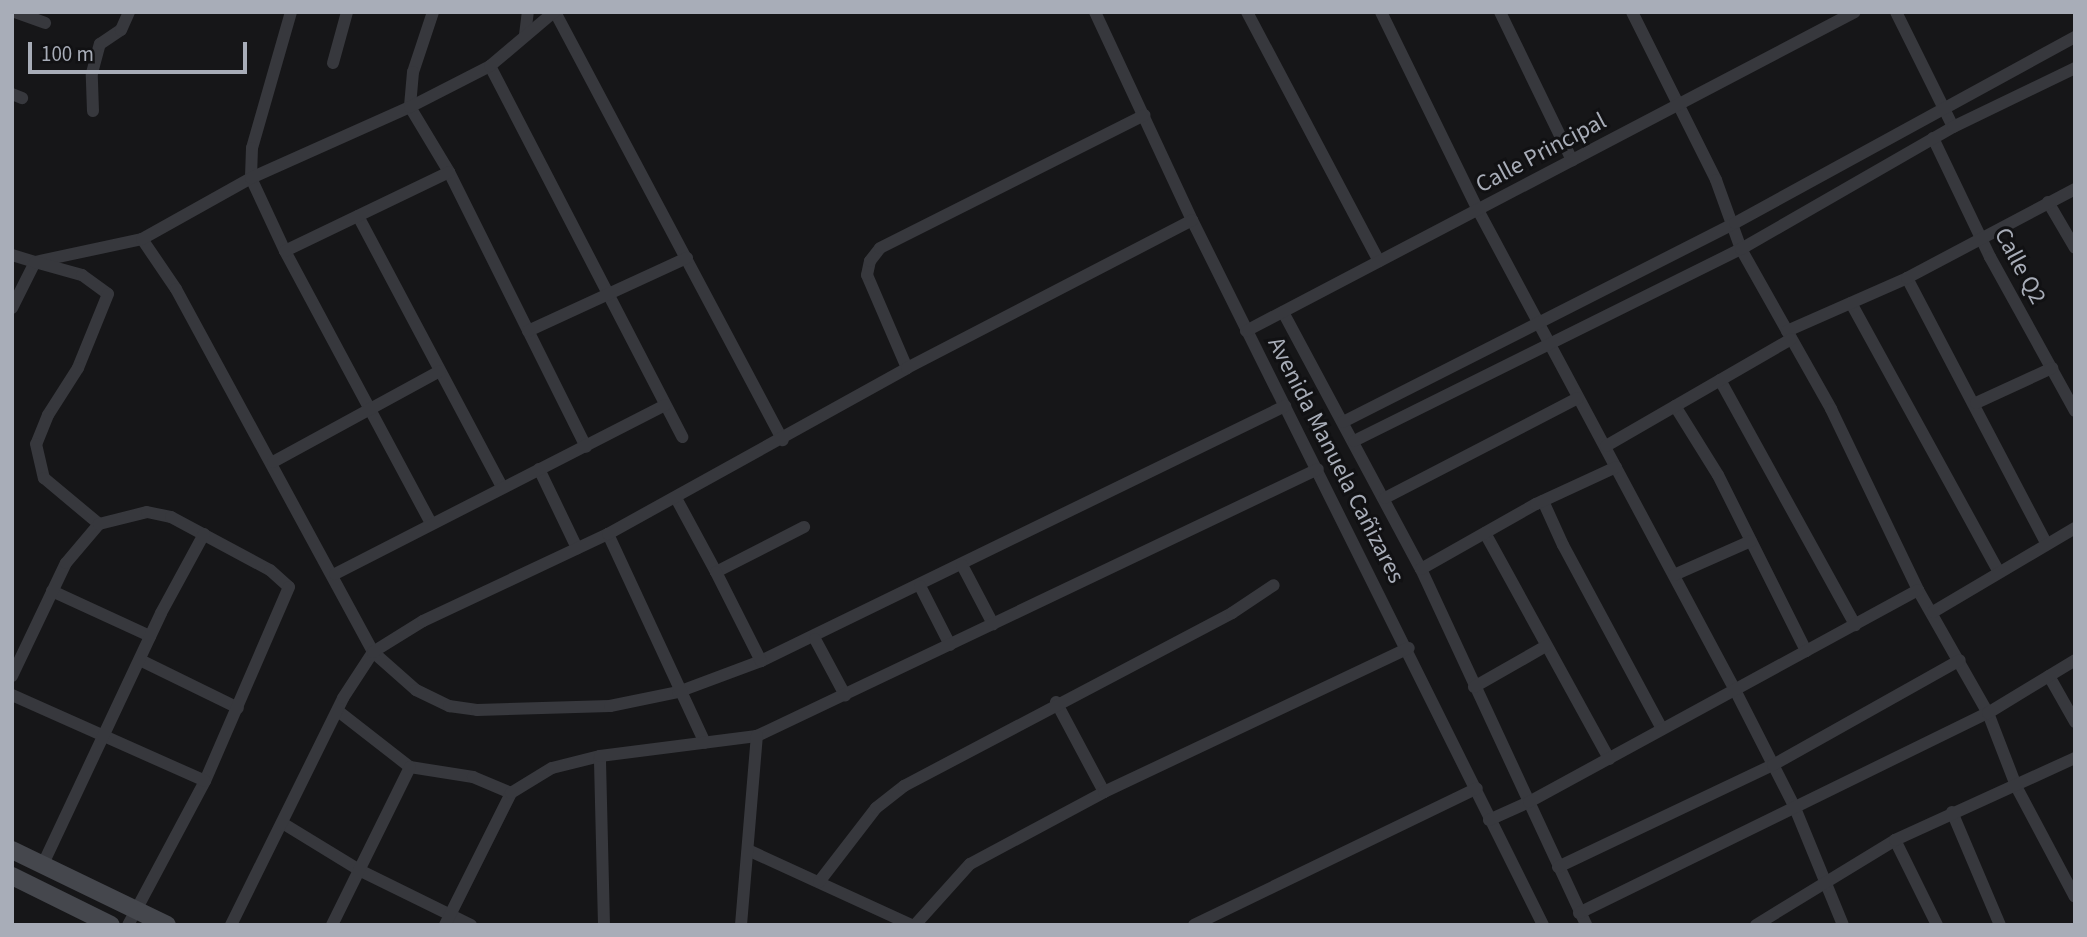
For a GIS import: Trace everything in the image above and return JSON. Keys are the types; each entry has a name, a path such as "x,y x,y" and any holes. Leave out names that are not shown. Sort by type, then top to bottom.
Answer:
{"street":[{"path":"15,12 45,23"},
{"path":"93,111 92,73 100,44 121,30 129,12"},
{"path":"291,12 252,148 251,178 285,251 430,521"},
{"path":"333,63 347,12"},
{"path":"432,12 413,72 410,107 449,172 586,447"},
{"path":"525,35 528,12"},
{"path":"35,262 142,239 251,178 410,107 490,66 555,12 783,440"},
{"path":"1247,12 1379,261"},
{"path":"1381,12 1478,210 1606,446 1795,808 1843,925"},
{"path":"1500,12 1572,160"},
{"path":"1632,12 1680,104 1735,223 1741,248 1789,335 1918,590 1933,612 1988,713 2017,788 2075,897"},
{"name":"Calle Principal","path":"1246,331 1855,12"},
{"path":"1896,12 1953,127"},
{"name":"Avenida Manuela Cañizares","path":"1101,14 1192,220 1494,817 1543,925"},
{"path":"1343,422 1735,223 2075,37"},
{"path":"490,66 682,437"},
{"path":"1354,441 1550,346 1741,248 1953,127 2075,68"},
{"path":"907,368 867,275 870,261 880,248 1144,115"},
{"name":"Calle Q2","path":"1933,138 1981,236 2075,411"},
{"path":"285,251 449,172"},
{"path":"1606,446 1720,380 1789,335 1907,278 1981,236 2075,189"},
{"path":"2048,202 2075,247"},
{"path":"358,216 502,487"},
{"path":"231,925 338,712 373,652 423,621 608,534 783,440 907,368 1192,220"},
{"path":"142,239 176,289 335,574 373,652 416,690 449,706 477,710 610,706 678,692 815,639 1285,405"},
{"path":"12,255 82,275 101,285 108,294 78,368 48,415 36,444 44,478 99,524"},
{"path":"528,331 687,258"},
{"path":"12,309 35,262"},
{"path":"1907,278 1976,403 2046,543"},
{"path":"1851,303 1998,572"},
{"path":"1283,312 1421,569 1526,804 1583,919 1795,808 1988,713 2075,660"},
{"path":"1976,403 2052,368"},
{"path":"272,462 440,371"},
{"path":"1720,380 1855,625"},
{"path":"1385,498 1578,398"},
{"path":"335,574 430,521 586,447 665,405"},
{"path":"1675,406 1751,541 1806,651"},
{"path":"1421,569 1544,501 1616,467"},
{"path":"447,919 511,793 552,768 600,756 757,736 1318,468"},
{"path":"539,469 577,548"},
{"path":"676,498 761,661"},
{"path":"1544,501 1563,545 1662,729"},
{"path":"12,676 66,563 99,524 148,512 204,534 270,570 289,587 205,780 132,917"},
{"path":"716,572 804,527"},
{"path":"1933,612 2075,528"},
{"path":"1485,533 1609,759"},
{"path":"43,864 106,736 150,636 204,534"},
{"path":"608,534 678,692 705,743"},
{"path":"1674,575 1751,541"},
{"path":"962,565 993,624"},
{"path":"819,882 870,816 904,786 1056,702 1232,613 1275,585"},
{"path":"920,586 950,645"},
{"path":"1494,817 1526,804 1918,590"},
{"path":"52,591 150,636"},
{"path":"815,639 845,695"},
{"path":"1475,687 1546,646"},
{"path":"750,851 914,925 970,864 1104,792 1409,648"},
{"path":"140,660 238,708"},
{"path":"1558,866 1773,765 1960,660"},
{"path":"2049,676 2075,722"},
{"path":"12,695 205,780"},
{"path":"1056,702 1104,792"},
{"path":"338,712 410,767 473,777 511,793"},
{"path":"741,925 750,851 757,736"},
{"path":"600,756 604,925"},
{"path":"1756,925 1895,840 1952,812 2017,788 2075,758"},
{"path":"332,925 410,767"},
{"path":"1194,925 1477,788"},
{"path":"1952,812 2000,925"},
{"path":"284,824 447,919 471,925"},
{"path":"1895,840 1937,925"},
{"path":"12,850 43,864 132,917 167,925"},
{"path":"12,876 111,925"}]}
